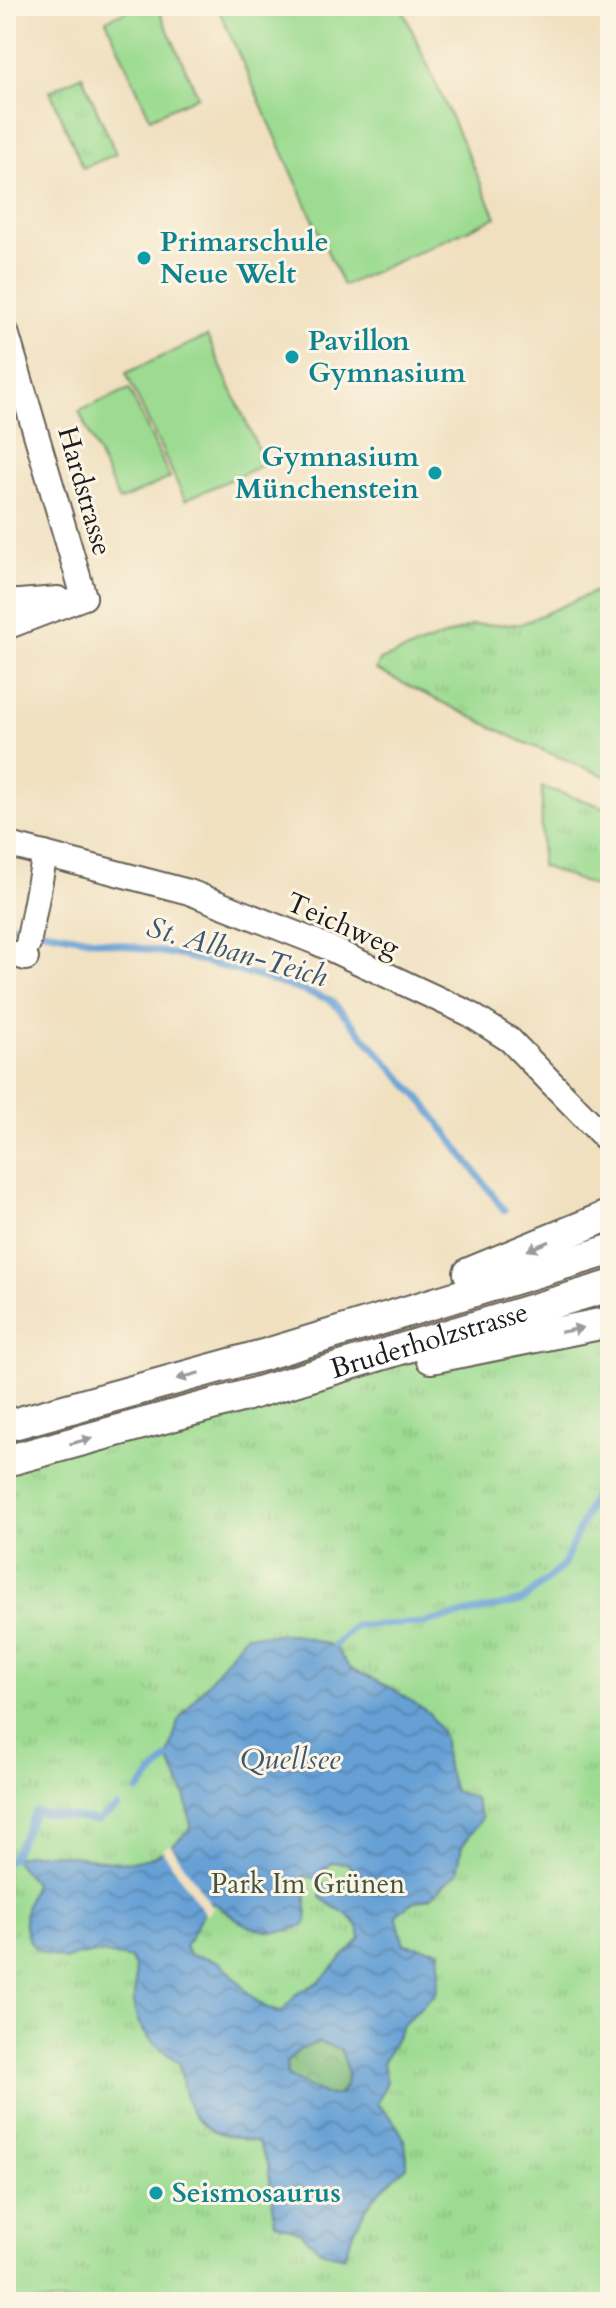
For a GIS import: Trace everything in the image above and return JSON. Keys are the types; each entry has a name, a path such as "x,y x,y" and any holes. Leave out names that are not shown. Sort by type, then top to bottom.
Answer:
{"main road":[{"name":"Bruderholzstrasse","path":"263,1355 515,1256 610,1215"},
{"name":"Bruderholzstrasse","path":"6,1426 263,1355 610,1250"},
{"name":"Bruderholzstrasse","path":"6,1461 248,1395 610,1286"},
{"name":"Bruderholzstrasse","path":"248,1395 610,1322"}],"street":[{"name":"Hardstrasse","path":"6,332 17,404 84,597"},
{"path":"6,603 84,597"},
{"path":"6,627 84,597"},
{"name":"Teichweg","path":"6,844 189,892 316,942 468,1013 510,1040 610,1143"},
{"path":"20,951 34,912 45,854"}],"green space":[{"path":"137,6 157,6 198,96 150,118 106,20"},
{"path":"217,6 401,6 496,217 343,286"},
{"path":"82,75 116,154 83,168 50,91"},
{"path":"207,336 265,464 185,500 126,373"},
{"path":"129,389 170,478 119,501 79,411"},
{"path":"610,585 610,778 523,742 376,670 380,660 474,625 521,624"},
{"path":"542,787 610,809 610,892 541,866"},
{"name":"Park Im Grünen","path":"610,1322 610,2302 6,2302 6,1467 248,1395"},
{"path":"318,2042 340,2049 343,2055 347,2078 338,2095 325,2095 287,2076 286,2062 299,2050"}],"water":[{"name":"Quellsee","path":"293,1634 334,1646 350,1668 393,1689 429,1713 444,1737 445,1760 454,1791 474,1798 482,1818 462,1846 457,1873 431,1897 410,1904 396,1915 404,1944 440,1950 440,1972 436,1993 403,2025 383,2063 387,2082 377,2104 401,2132 407,2167 368,2206 344,2257 320,2251 301,2232 275,2223 268,2165 257,2142 209,2129 192,2113 186,2100 180,2064 147,2036 137,2019 134,2009 135,1973 131,1959 89,1954 65,1960 33,1946 25,1930 25,1920 34,1883 12,1858 58,1854 119,1861 138,1860 156,1855 174,1844 191,1826 186,1798 168,1758 178,1721 245,1635","holes":["332,1862 347,1863 356,1874 348,1888 336,1883 322,1885 320,1896 350,1917 361,1938 319,1982 296,1994 282,2012 263,2006 222,1964 190,1955 185,1947 212,1903 239,1921 264,1930 290,1930 306,1924 304,1876 317,1879","318,2042 340,2049 343,2055 347,2078 339,2095 325,2095 287,2076 286,2062 299,2050"]}],"pier":[{"path":"170,1844 213,1908 206,1915 162,1850"}],"waterway":[{"name":"St. Alban-Teich","path":"6,924 183,956 331,1000 425,1104 504,1210"},
{"path":"604,1389 610,1404"},
{"path":"334,1646 354,1626 424,1623 522,1601 563,1566 592,1500 610,1474"},
{"path":"138,1791 168,1758"},
{"path":"6,1861 12,1858 35,1812 97,1821 117,1807"}],"place":[{"name":"Primarschule Neue Welt","path":"144,258"},
{"name":"Pavillon Gymnasium","path":"292,357"},
{"name":"Gymnasium Münchenstein","path":"435,473"},
{"name":"Seismosaurus","path":"156,2193"}]}
